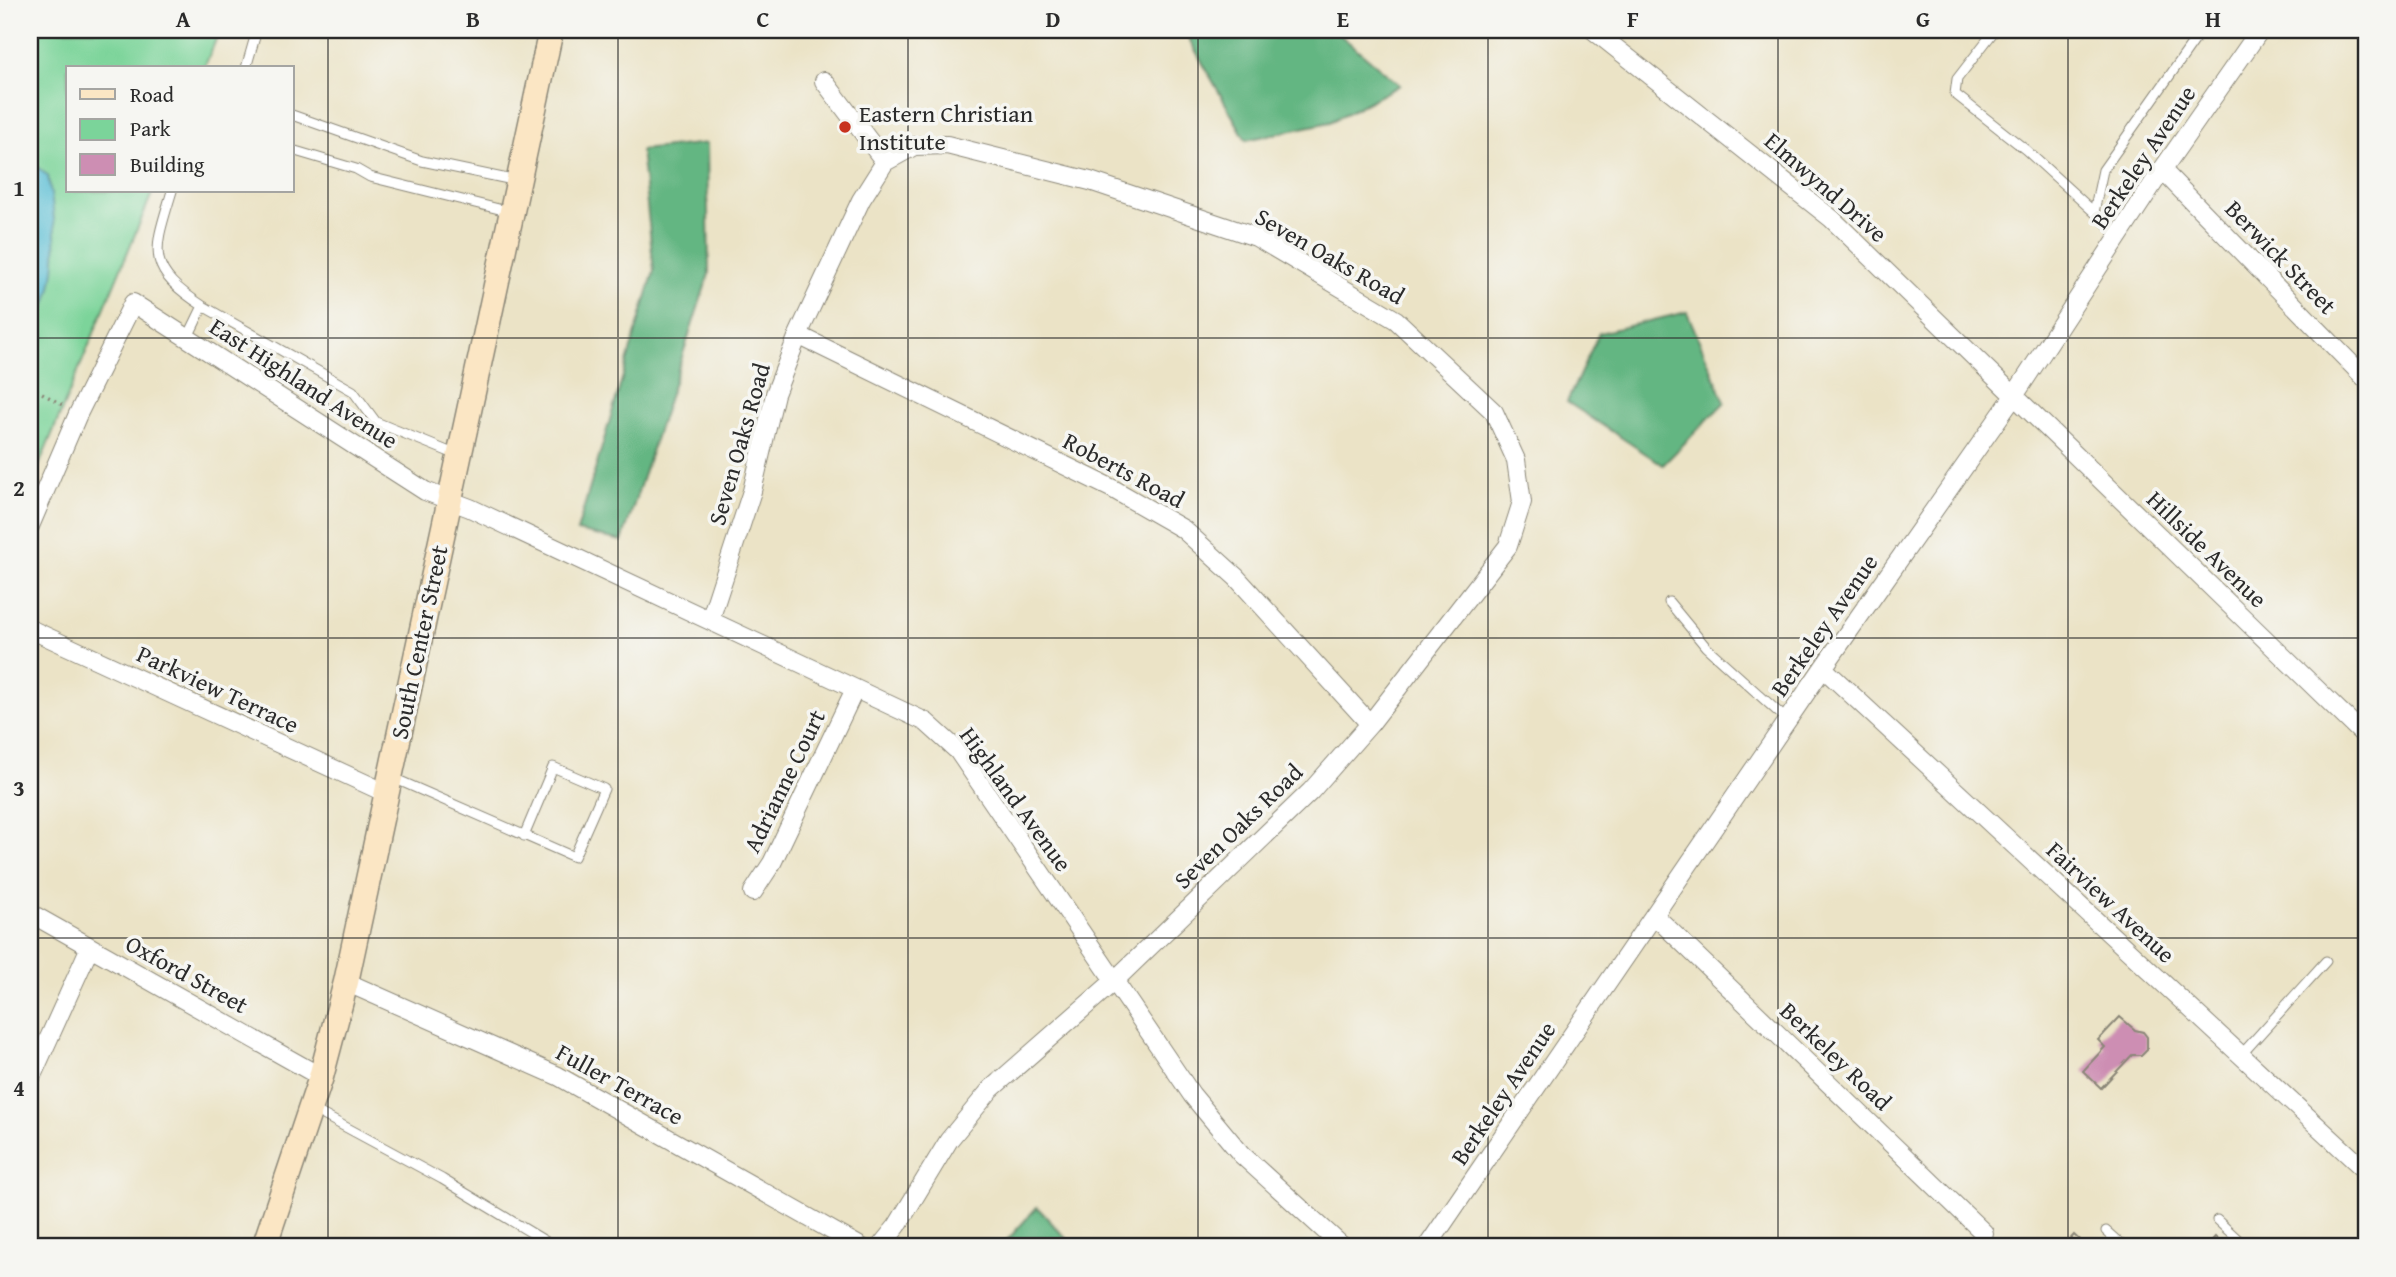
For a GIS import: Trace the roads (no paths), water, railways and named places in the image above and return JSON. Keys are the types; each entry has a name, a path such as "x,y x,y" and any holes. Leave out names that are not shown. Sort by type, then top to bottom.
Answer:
{"main road":[{"name":"South Center Street","path":"264,1247 321,1077 346,982 551,30"}],"street":[{"name":"Elmwynd Drive","path":"1593,30 1832,219 2014,396"},
{"name":"Berkeley Avenue","path":"1427,1247 1787,720 2014,396 2254,30"},
{"path":"824,81 885,162"},
{"name":"Seven Oaks Road","path":"710,620 752,491 775,394 798,335 855,212 885,162 914,146 947,145 1090,181 1256,237 1396,320 1494,412 1516,460 1522,502 1508,546 1370,724 1311,791 1113,982"},
{"name":"Berwick Street","path":"2162,170 2366,379"},
{"name":"East Highland Avenue","path":"30,526 78,414 133,303 425,491 450,500"},
{"name":"Roberts Road","path":"798,335 1113,489 1184,528 1236,577 1370,724"},
{"name":"Hillside Avenue","path":"2014,396 2366,737"},
{"name":"Highland Avenue","path":"450,500 926,722 958,751 1192,1095 1241,1154 1343,1247"},
{"name":"Parkview Terrace","path":"30,629 388,785"},
{"name":"Fairview Avenue","path":"1823,668 2366,1171"},
{"name":"Adrianne Court","path":"753,892 772,863 855,689"},
{"name":"Oxford Street","path":"30,913 321,1077"},
{"name":"Berkeley Road","path":"1654,915 1984,1233"},
{"path":"30,1080 90,947"},
{"name":"Fuller Terrace","path":"346,982 558,1076 861,1247"},
{"path":"880,1247 897,1226 949,1140 991,1089 1113,982"}],"lane":[{"path":"248,66 257,30"},
{"path":"1995,30 1957,79 1955,94 2026,150 2119,235"},
{"path":"2094,212 2103,170 2202,30"},
{"path":"294,116 422,161 520,181"},
{"path":"294,151 356,169 370,177 513,213"},
{"path":"172,192 156,248 163,273 174,288 353,391 376,422 460,456"},
{"path":"188,337 203,306"},
{"path":"1669,602 1706,647 1787,720"},
{"path":"388,785 574,857 604,789 554,767 524,836"},
{"path":"2241,1055 2326,961"},
{"path":"311,1108 442,1179 555,1247"},
{"path":"2217,1220 2246,1247"},
{"path":"2106,1231 2124,1247"}],"water":[{"path":"30,161 48,176 54,216 55,257 48,297 30,332"}],"place":[{"name":"Eastern Christian Institute","path":"845,127"}]}
